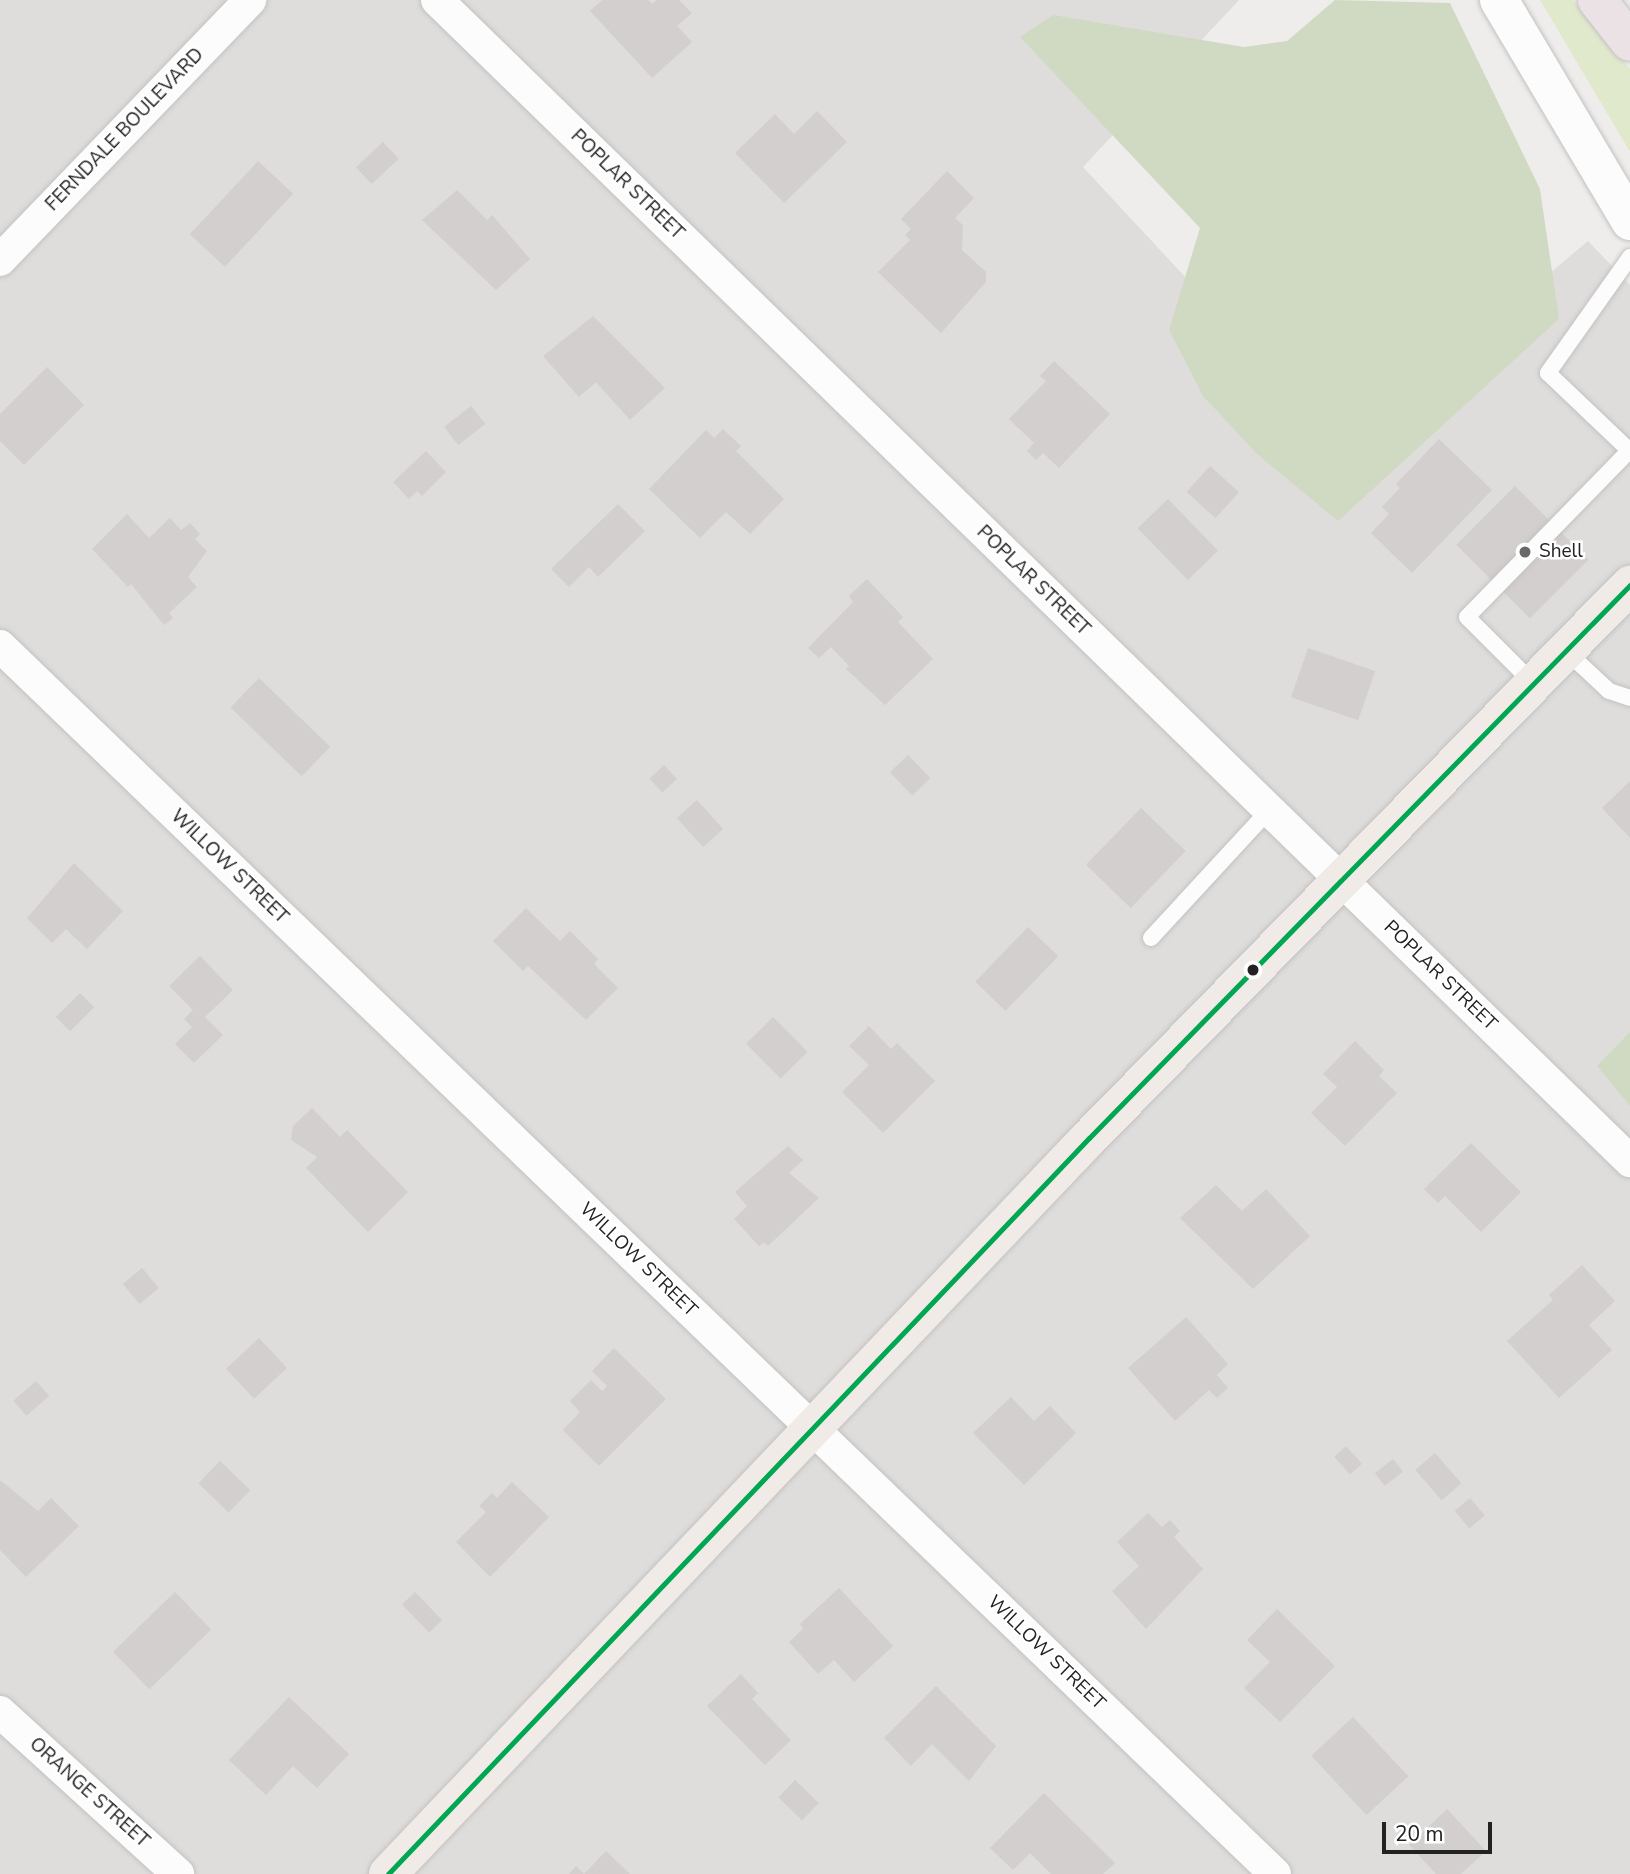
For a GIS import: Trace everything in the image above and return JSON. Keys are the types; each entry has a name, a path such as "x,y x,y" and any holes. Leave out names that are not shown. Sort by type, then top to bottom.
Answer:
{"highway":[{"path":"1597,0 1630,42"}],"main road":[{"path":"388,1874 1339,879 1630,585"}],"street":[{"name":"FERNDALE BOULEVARD","path":"0,260 250,0"},
{"name":"POPLAR STREET","path":"437,0 1630,1161"},
{"path":"1499,0 1630,221"},
{"name":"WILLOW STREET","path":"0,646 1276,1874"},
{"name":"ORANGE STREET","path":"0,1712 178,1874"}],"lane":[{"path":"1533,683 1467,617 1629,452 1548,373 1630,257"},
{"path":"1565,650 1609,691 1630,698"},
{"path":"1151,938 1269,810"}],"shaded area":[{"path":"0,0 1239,0 1083,167 1343,447 1588,241 1630,285 1630,1874 0,1874"}],"green space":[{"path":"1335,0 1450,3 1540,189 1559,319 1338,521 1257,454 1203,396 1169,330 1200,228 1020,37 1053,15 1244,47 1287,41"},
{"path":"1540,0 1573,0 1630,69 1630,152"},
{"path":"1630,1032 1630,1106 1597,1066"}],"building":[{"path":"602,0 648,0 652,4 657,0 679,0 692,13 677,26 692,42 652,78 590,11"},
{"path":"817,111 847,142 784,203 735,153 775,114 794,134"},
{"path":"383,142 399,159 372,184 356,167"},
{"path":"258,161 293,194 225,267 190,234"},
{"path":"947,171 974,198 955,218 963,225 962,250 986,272 986,282 941,333 878,272 910,240 905,235 911,229 901,219"},
{"path":"457,190 487,220 492,215 530,259 496,290 422,220"},
{"path":"593,316 665,388 630,420 596,382 579,397 543,356"},
{"path":"1054,361 1110,414 1059,468 1043,453 1036,460 1027,451 1034,443 1009,419 1046,381 1040,376"},
{"path":"47,367 84,405 24,465 0,441 0,414"},
{"path":"471,406 485,424 458,445 444,427"},
{"path":"723,429 741,446 736,451 784,499 750,534 726,512 700,538 649,489 706,430 714,438"},
{"path":"1439,439 1492,490 1412,573 1371,533 1389,514 1382,507 1400,488 1396,484"},
{"path":"426,451 446,472 422,496 417,491 409,499 393,482"},
{"path":"1210,466 1239,492 1216,518 1187,492"},
{"path":"1515,486 1589,560 1530,618 1456,545"},
{"path":"1168,499 1218,551 1188,580 1138,528"},
{"path":"618,504 645,531 598,577 589,567 569,587 551,569"},
{"path":"127,514 149,538 170,518 181,530 190,523 200,534 195,539 207,551 188,577 197,587 169,613 173,618 164,625 131,584 128,587 92,549"},
{"path":"867,579 903,617 898,622 933,659 885,705 846,669 849,666 831,647 819,658 808,648 853,602 849,596"},
{"path":"1308,648 1375,671 1358,720 1291,697"},
{"path":"259,678 330,747 302,776 231,707"},
{"path":"908,755 930,778 912,795 890,772"},
{"path":"664,765 677,779 662,793 649,779"},
{"path":"1630,781 1630,838 1602,808"},
{"path":"697,800 723,829 703,847 677,818"},
{"path":"1141,808 1186,851 1131,908 1086,865"},
{"path":"74,863 123,911 87,949 66,929 52,943 27,918"},
{"path":"526,908 560,941 570,931 598,959 594,964 618,988 586,1020 528,966 523,971 493,941"},
{"path":"1028,927 1058,956 1005,1011 975,982"},
{"path":"200,956 233,990 205,1017 223,1035 194,1063 175,1044 192,1027 184,1019 193,1010 169,986"},
{"path":"80,993 94,1007 70,1031 56,1017"},
{"path":"773,1017 808,1052 781,1079 746,1044"},
{"path":"869,1026 891,1049 897,1043 935,1081 883,1133 842,1092 869,1065 849,1046"},
{"path":"1355,1041 1384,1070 1379,1076 1397,1093 1345,1146 1311,1113 1337,1087 1323,1074"},
{"path":"312,1108 340,1137 347,1130 408,1192 368,1232 306,1168 317,1157 291,1140 293,1126"},
{"path":"1471,1143 1521,1192 1481,1232 1445,1196 1438,1203 1424,1189"},
{"path":"788,1146 803,1160 789,1173 819,1198 768,1246 764,1242 759,1246 734,1219 747,1206 735,1192"},
{"path":"1216,1185 1242,1211 1266,1189 1310,1236 1253,1289 1180,1218"},
{"path":"1582,1265 1615,1301 1589,1325 1612,1350 1559,1398 1507,1341 1553,1300 1549,1295"},
{"path":"142,1268 159,1288 140,1304 123,1284"},
{"path":"1186,1317 1228,1364 1217,1375 1228,1388 1217,1398 1209,1390 1175,1421 1128,1368"},
{"path":"259,1338 287,1368 254,1399 226,1369"},
{"path":"614,1348 666,1399 599,1466 563,1430 580,1412 570,1401 591,1380 602,1391 607,1386 592,1371"},
{"path":"36,1381 49,1396 26,1416 13,1401"},
{"path":"1011,1397 1034,1421 1050,1406 1076,1433 1024,1485 973,1433"},
{"path":"1346,1446 1362,1464 1350,1475 1334,1457"},
{"path":"1435,1453 1461,1483 1442,1500 1415,1470"},
{"path":"1393,1459 1403,1472 1385,1486 1375,1473"},
{"path":"220,1461 250,1490 229,1512 198,1483"},
{"path":"0,1480 38,1511 51,1498 79,1526 26,1577 0,1550"},
{"path":"512,1482 549,1517 490,1577 456,1542 486,1512 479,1506 492,1493 497,1498"},
{"path":"1470,1498 1485,1516 1469,1528 1455,1511"},
{"path":"1148,1513 1162,1527 1170,1520 1180,1531 1174,1537 1203,1569 1146,1629 1112,1591 1139,1566 1117,1542"},
{"path":"839,1588 893,1646 854,1682 834,1660 818,1674 789,1642 803,1629 800,1624"},
{"path":"175,1592 211,1629 149,1689 113,1652"},
{"path":"415,1592 442,1620 429,1633 402,1605"},
{"path":"1277,1609 1335,1666 1280,1722 1244,1688 1270,1662 1247,1640"},
{"path":"741,1674 758,1693 752,1699 791,1740 765,1765 707,1706"},
{"path":"936,1686 996,1746 969,1781 932,1744 911,1766 884,1738"},
{"path":"289,1697 349,1754 317,1788 293,1766 266,1795 229,1760"},
{"path":"1353,1717 1408,1776 1367,1815 1311,1756"},
{"path":"795,1780 819,1803 802,1820 778,1797"},
{"path":"1044,1793 1115,1863 1103,1874 1051,1874 1030,1853 1013,1870 990,1848"},
{"path":"1447,1809 1486,1851 1461,1874 1436,1874 1409,1845"},
{"path":"606,1851 630,1874 584,1874"},
{"path":"576,1866 584,1874 569,1874"}],"transit line":[{"path":"388,1874 1089,1138 1630,585"}],"place":[{"name":"Shell","path":"1525,552"}]}
